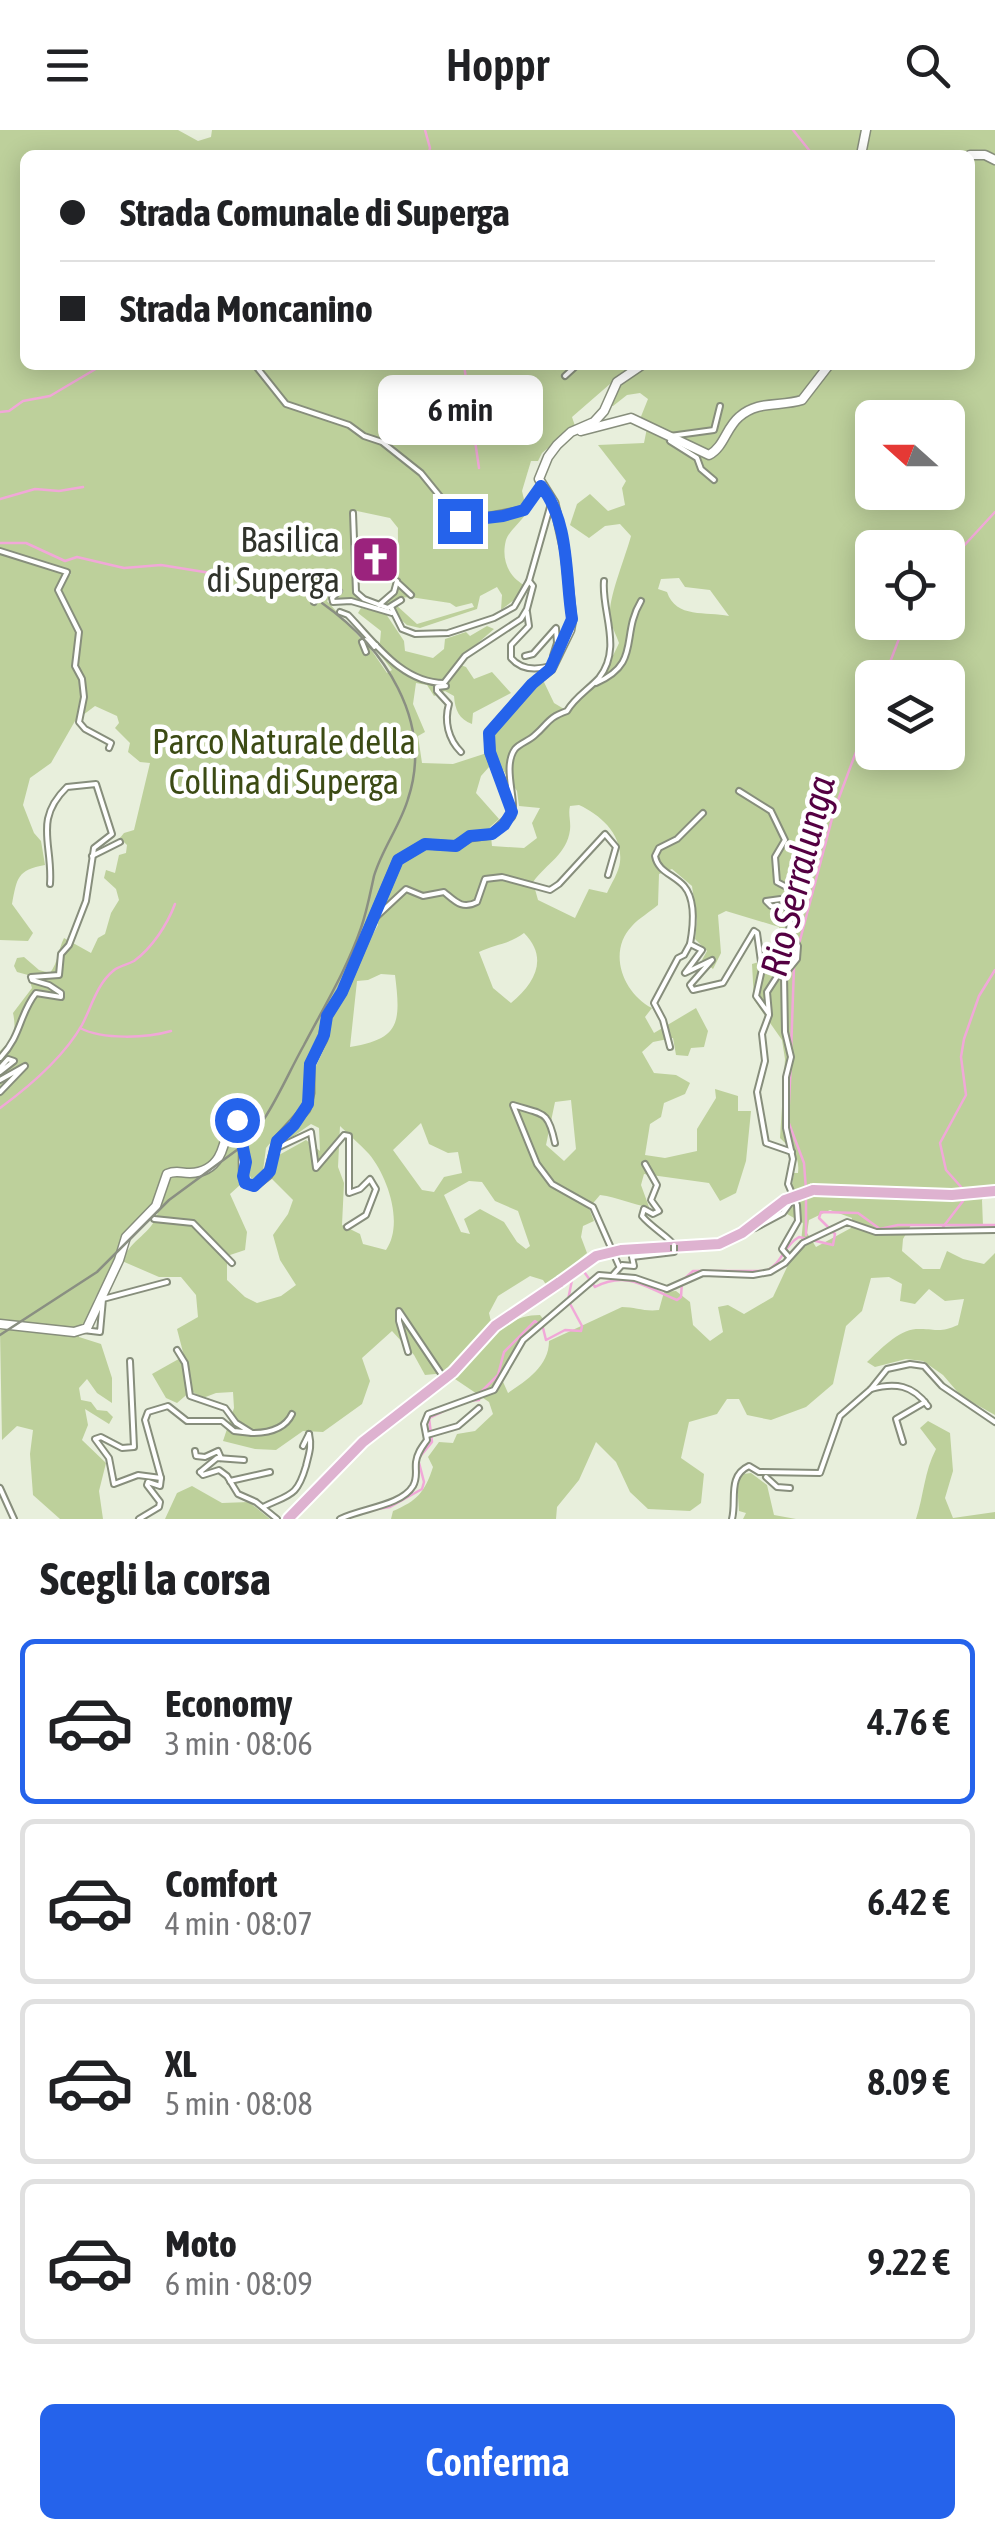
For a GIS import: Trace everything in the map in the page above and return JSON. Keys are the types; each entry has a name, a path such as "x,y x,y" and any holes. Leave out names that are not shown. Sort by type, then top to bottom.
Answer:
{"main road":[{"path":"290,1517 363,1442 445,1378 496,1326 596,1256 625,1250 712,1246 728,1241 790,1200 814,1190 952,1195 995,1191"}],"street":[{"path":"259,370 286,404 349,425 382,442 420,473 460,521 524,510 541,486"},
{"path":"565,376 571,370"},
{"path":"512,808 490,752 489,733 551,665 572,619 565,552 552,500 539,479 548,457 572,432 594,422 604,411 617,382 635,370"},
{"path":"572,432 631,418 705,455 713,453 739,416 767,403 802,400 825,370"},
{"path":"668,434 714,430 720,406"},
{"path":"668,434 670,441 697,458 714,480"},
{"path":"353,513 356,592 390,607 409,633 448,633 506,613 522,597 552,500"},
{"path":"0,551 67,572 58,596 74,618 78,632 75,666 82,679 84,697 79,722 111,743 109,748"},
{"path":"83,1330 93,1319 128,1234 149,1218 168,1172 200,1171 221,1155 231,1112 237,1120 244,1150 245,1183 254,1186 268,1174 272,1150 308,1104 311,1061 324,1035 329,1011 342,992 398,860 425,844 456,846 470,836 492,834 508,820 514,805 512,755 517,746 534,737 550,716 567,711 586,686 598,678 612,644 605,614 604,580"},
{"path":"461,752 452,742 446,724 449,704 436,688 446,686 465,656 521,618 533,586 529,581"},
{"path":"390,607 397,582 410,595"},
{"path":"314,602 319,594 337,589 333,602 390,607 400,600"},
{"path":"586,686 602,681 624,663 632,622 641,601"},
{"path":"527,609 530,626 511,644 511,658 524,667 542,669 551,665"},
{"path":"340,612 348,615 392,664 426,682 447,682"},
{"path":"524,656 533,654 556,628 551,665"},
{"path":"366,652 364,641 374,648 376,645"},
{"path":"0,1058 14,1043 36,992 62,997 54,988 30,976 58,976 60,954 70,945 86,901 92,856 98,843 112,834 98,785 71,785 63,789 46,822 50,884"},
{"path":"429,1434 424,1424 432,1411 500,1385 517,1348 599,1275 661,1288 676,1287 703,1273 762,1274 785,1263 798,1221 788,1184 792,1152 786,1128 790,1057 784,975 798,956 798,946 790,929 792,912 766,901 794,894 778,882 775,857 785,840 771,811 740,790"},
{"path":"670,1047 664,1020 654,1003 690,944 694,926 687,892 659,867 655,856 658,848 677,839 704,813"},
{"path":"370,924 406,889 423,896 444,892 457,904 468,906 477,902 485,878 502,877 550,890 605,834 616,847 608,874"},
{"path":"92,856 120,842"},
{"path":"690,944 702,950 685,974 712,960 690,985 697,990 723,983 748,938 756,932 762,969 756,996 769,1014"},
{"path":"784,975 778,975 766,992 769,1014 762,1034 766,1061 757,1092 766,1142 792,1152"},
{"path":"0,1080 26,1066 0,1092"},
{"path":"555,1143 554,1128 544,1116 513,1105 537,1164 552,1184 593,1207 619,1266"},
{"path":"272,1150 310,1132 316,1168 344,1136 350,1136 349,1193 370,1179 376,1193 366,1215 347,1227"},
{"path":"644,1164 658,1186 651,1198 659,1211 653,1214 644,1209 642,1216 657,1233 671,1240 672,1250"},
{"path":"149,1218 193,1223 232,1263"},
{"path":"786,1255 851,1222 876,1232 995,1230"},
{"path":"625,1250 672,1250"},
{"path":"619,1266 634,1266 634,1256 672,1250"},
{"path":"613,1275 619,1266"},
{"path":"0,1324 100,1332 103,1299 167,1282"},
{"path":"408,1352 399,1321 400,1310 445,1378"},
{"path":"177,1350 185,1363 190,1396 226,1408 236,1423 252,1433"},
{"path":"130,1362 136,1444 122,1448 101,1437 95,1438 96,1442 109,1458 114,1484 138,1474 161,1478"},
{"path":"732,1519 734,1478 744,1467 765,1475 822,1471 837,1420 887,1370 910,1364 924,1366 942,1386 995,1422"},
{"path":"871,1389 897,1385 917,1392 927,1404 896,1419 903,1442"},
{"path":"139,1519 159,1507 160,1502 147,1485 148,1482 160,1486 161,1478 145,1420 148,1412 168,1406 188,1421 222,1422 236,1432 252,1433 282,1428 292,1414"},
{"path":"340,1519 367,1507 391,1503 408,1492 415,1482 416,1456 429,1434 458,1426 479,1408"},
{"path":"263,1507 285,1500 300,1485 311,1454 309,1434 303,1446"},
{"path":"195,1451 196,1456 205,1457 218,1451 220,1458"},
{"path":"244,1460 213,1459 200,1472 210,1475 219,1470 238,1494 277,1519"},
{"path":"230,1480 270,1472"},
{"path":"765,1475 777,1488 790,1488"},
{"path":"0,1488 14,1519"}],"green space":[{"name":"Parco Naturale della Collina di Superga","path":"0,130 178,130 198,141 211,137 212,130 995,130 995,1190 989,1190 982,1200 983,1226 911,1225 902,1251 923,1269 940,1269 947,1251 984,1264 995,1253 995,1415 961,1396 943,1375 923,1361 906,1359 875,1367 867,1362 903,1333 958,1325 964,1299 945,1301 929,1289 915,1304 900,1301 902,1284 889,1277 871,1278 862,1311 846,1326 833,1384 806,1407 771,1420 747,1415 739,1399 727,1399 717,1414 689,1422 681,1458 704,1474 701,1503 690,1511 648,1509 630,1492 616,1462 596,1442 579,1480 557,1507 556,1519 391,1519 393,1511 414,1499 427,1483 433,1467 428,1457 439,1442 453,1443 457,1434 475,1431 493,1414 489,1402 452,1377 501,1327 526,1317 540,1315 544,1320 515,1347 500,1375 508,1393 541,1365 549,1341 622,1307 659,1310 664,1292 676,1291 690,1302 693,1325 710,1341 723,1332 718,1307 728,1305 744,1314 773,1297 788,1265 800,1251 803,1223 787,1214 798,1162 780,1138 785,1059 782,1040 754,1000 752,964 782,955 779,927 726,911 718,915 721,953 713,969 702,960 707,951 695,939 697,921 692,886 672,869 659,874 658,905 624,936 620,948 622,971 633,993 652,1008 645,1017 654,1033 696,1008 708,1031 704,1047 691,1048 688,1056 676,1055 673,1038 653,1042 642,1052 654,1073 676,1075 690,1083 685,1094 664,1103 661,1117 650,1124 645,1155 665,1158 697,1151 697,1129 716,1098 715,1089 738,1096 738,1111 751,1111 746,1161 736,1193 720,1201 709,1183 644,1174 641,1185 649,1207 600,1195 589,1208 594,1221 583,1226 581,1237 587,1253 547,1286 543,1280 530,1276 498,1296 489,1313 492,1326 446,1373 425,1375 414,1355 392,1331 362,1358 370,1381 362,1404 323,1432 303,1431 276,1450 223,1441 234,1408 233,1392 203,1398 191,1391 177,1403 166,1398 152,1374 184,1356 177,1329 198,1317 196,1295 181,1277 159,1277 122,1261 156,1218 168,1180 204,1171 227,1148 200,1167 167,1169 155,1204 136,1223 94,1300 91,1316 79,1329 79,1337 101,1344 112,1378 112,1403 97,1393 87,1379 79,1388 81,1400 113,1417 109,1424 85,1409 88,1425 82,1440 106,1463 99,1491 103,1519 60,1519 33,1495 33,1430 17,1426 2,1440 0,1330 23,1328 17,1322 0,1323 0,1051 13,1035 13,1013 32,988 28,975 17,972 14,966 17,958 24,957 39,970 50,973 64,938 91,953 98,938 105,934 119,900 116,889 104,878 106,870 115,873 119,855 126,853 127,845 120,838 134,830 150,763 140,762 128,752 130,743 115,728 119,723 117,716 95,706 75,721 51,763 30,778 23,805 41,841 45,865 20,877 12,904 33,933 28,941 0,940 0,552 71,575 0,549","holes":["618,377 610,405 627,395 640,393 648,399 640,419 648,423 644,443 598,445 626,481 622,488 625,505 608,511 590,494 577,504 570,525 589,538 605,526 620,524 631,536 611,604 611,620 619,643 597,680 564,709 554,703 543,680 494,733 493,751 453,764 422,763 418,736 425,732 413,704 416,683 427,685 434,696 445,691 454,696 458,713 472,724 473,713 511,693 492,672 474,679 466,667 455,663 494,629 487,626 470,636 466,632 445,639 444,649 433,658 405,651 404,641 386,614 361,608 358,613 381,631 379,653 392,670 387,673 327,601 336,592 339,596 334,604 348,602 389,610 407,625 420,628 477,609 480,596 497,587 502,595 501,610 524,585 510,572 505,547 527,512 522,491 531,461 538,461 542,453 575,426 572,417","353,513 390,518 398,528 396,581 379,604 359,596 354,581","679,578 685,587 710,590 729,616 685,610 671,601 667,592 658,589 661,579","399,598 450,603 456,607 472,603 474,607 417,624 395,604","489,767 501,767 517,791 519,806 540,808 532,823 537,838 524,848 492,846 490,827 499,819 476,793 481,776","579,805 609,827 618,843 620,862 607,893 589,889 575,918 538,900 533,882 565,846 570,806","373,911 378,925 331,1016 326,1045 315,1068 307,1068 325,1015","524,933 532,942 536,970 527,987 511,1003 493,988 479,952","381,974 395,975 397,1017 394,1026 379,1039 350,1047 357,981","571,1100 576,1149 564,1161 546,1145 555,1102","421,1123 429,1144 448,1153 458,1152 462,1173 444,1177 434,1192 422,1190 393,1150","311,1124 319,1128 320,1151 306,1140 279,1155 272,1179 293,1200 273,1235 280,1260 296,1285 281,1296 257,1303 227,1280 227,1256 245,1250 247,1232 230,1194 250,1176 253,1181 263,1171 266,1148 277,1135 291,1138","340,1126 366,1150 387,1188 394,1227 386,1250 363,1244 360,1234 342,1225 344,1183 338,1167","469,1181 482,1182 495,1201 518,1211 530,1246 526,1249 504,1222 480,1209 464,1219 470,1234 461,1232 444,1195","830,1210 852,1218 851,1228 816,1247 807,1233 809,1220"]},
{"path":"928,1421 950,1433 953,1471 945,1498 953,1518 995,1512 995,1519 916,1519 936,1449 920,1428"},
{"path":"751,1473 767,1485 774,1515 796,1519 743,1519 746,1513 739,1511 737,1482 743,1474"},
{"path":"192,1486 222,1503 249,1502 270,1519 165,1519 177,1493"}],"waterway":[{"path":"425,130 429,150"},
{"path":"793,130 809,150"},
{"path":"0,412 23,401 50,396 94,370"},
{"path":"465,370 479,468"},
{"path":"0,499 35,489 83,487"},
{"name":"Rio Serralunga","path":"965,545 995,512"},
{"path":"0,543 26,543 65,561 77,557 124,568 161,565 229,576"},
{"name":"Rio Serralunga","path":"891,660 898,640"},
{"name":"Rio Serralunga","path":"799,944 834,811 855,755"},
{"path":"0,1108 56,1060 82,1025 103,983 115,969 147,950 175,904"},
{"name":"Rio Serralunga","path":"791,1053 794,966"},
{"path":"962,1188 946,1170 940,1143 966,1095 961,1057 964,1039 979,996 995,970"},
{"path":"80,1028 125,1037 171,1031"},
{"name":"Rio Serralunga","path":"791,1061 788,1121 804,1163 806,1190"},
{"path":"943,1227 963,1201 962,1196"},
{"name":"Rio Serralunga","path":"806,1198 806,1235"},
{"path":"582,1269 595,1287 627,1280 677,1300 681,1297 682,1281 693,1271 766,1271 799,1237 833,1245 835,1234 819,1218 821,1212 858,1213 880,1229 898,1225 995,1225"},
{"path":"466,1401 479,1400 481,1392 498,1375 504,1352 535,1321 543,1328 546,1340 565,1330 581,1331 568,1300 572,1280"},
{"path":"377,1509 390,1507 422,1489 418,1459 432,1442 429,1418 454,1406"}],"tram line":[{"path":"264,1119 349,958 377,866 405,809 414,770 409,714 398,688 365,641 322,603"},
{"path":"0,1335 97,1272 169,1200 241,1147"}],"place":[{"name":"Basilica di Superga","path":"375,560"}],"route":[{"path":"237,1120 246,1162 243,1176 250,1187 268,1174 277,1141 308,1104 310,1064 324,1035 327,1016 342,992 398,860 418,846 432,842 456,846 470,836 492,834 512,812 490,752 489,733 550,669 570,630 565,552 554,503 541,486 524,510 460,521"}]}
